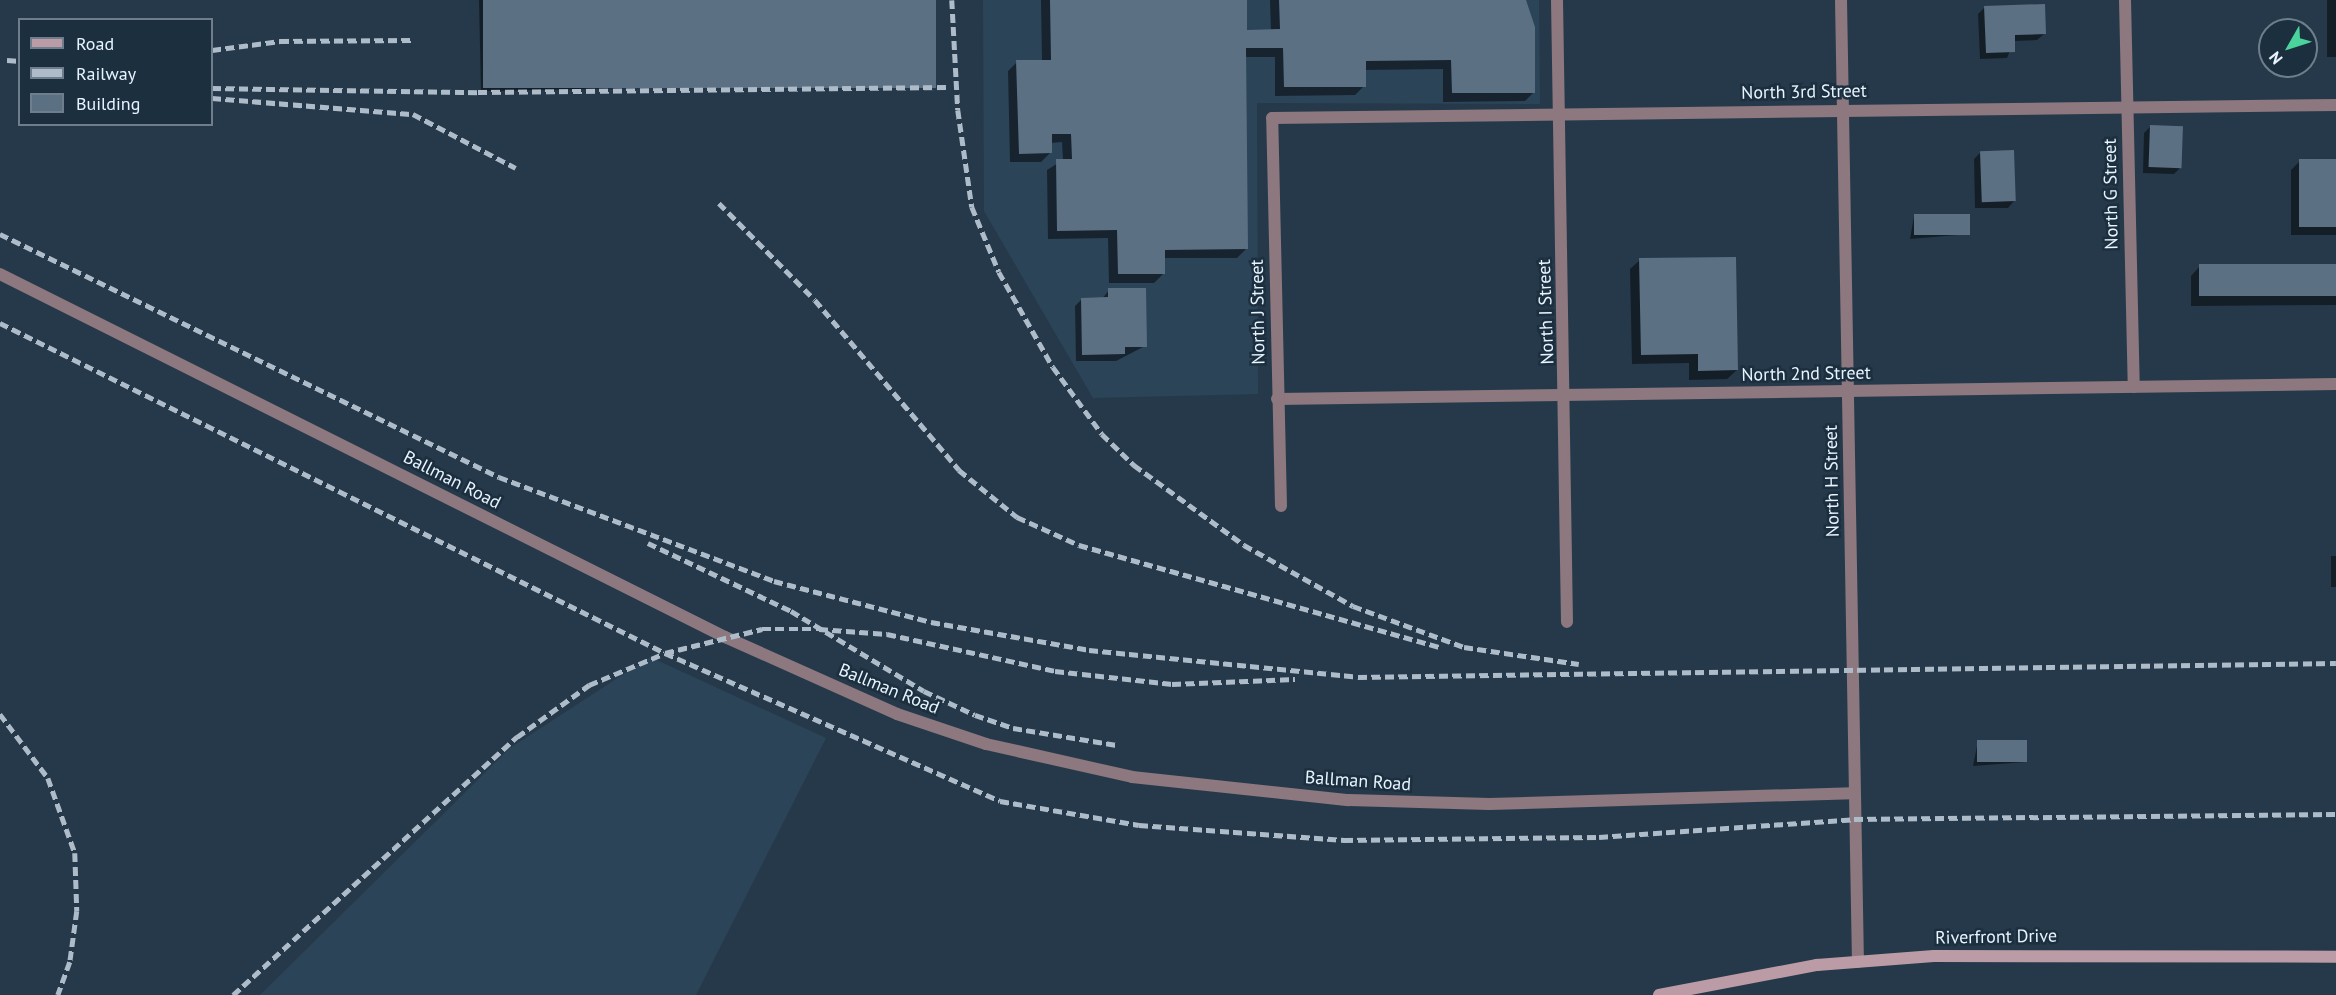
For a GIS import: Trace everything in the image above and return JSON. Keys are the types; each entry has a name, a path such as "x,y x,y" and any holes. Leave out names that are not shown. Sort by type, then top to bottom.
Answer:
{"street":[{"name":"North I Street","path":"1557,0 1556,113 1567,393 1567,622"},
{"name":"North H Street","path":"1841,0 1852,793 1858,962"},
{"name":"North G Street","path":"2126,0 2134,387"},
{"name":"North 3rd Street","path":"1272,118 2336,105"},
{"name":"North J Street","path":"1272,118 1281,506"},
{"name":"Ballman Road","path":"0,274 725,637 887,710 986,744 1132,777 1349,800 1489,804 1852,793"},
{"name":"North 2nd Street","path":"1277,399 1567,393 2336,384"},
{"name":"Riverfront Drive","path":"1659,995 1858,962 2095,953 2336,957"}],"shaded area":[{"path":"983,0 1539,0 1540,104 1257,103 1258,394 1093,398 984,211"},
{"path":"650,657 826,738 696,995 260,995 510,748"}],"building":[{"path":"483,0 936,0 936,88 483,88"},
{"path":"1050,0 1247,0 1247,30 1280,29 1279,0 1526,0 1535,27 1535,93 1452,93 1451,60 1366,61 1366,87 1284,87 1283,48 1246,48 1248,249 1165,250 1165,274 1118,274 1117,230 1057,231 1056,159 1072,159 1071,134 1052,134 1052,153 1019,154 1016,60 1051,60"},
{"path":"2045,4 2046,34 2015,35 2015,52 1986,53 1984,6"},
{"path":"2150,125 2183,126 2182,168 2149,167"},
{"path":"2014,150 2016,201 1982,202 1980,151"},
{"path":"2299,159 2336,159 2336,227 2299,227"},
{"path":"1914,214 1970,214 1970,235 1914,235"},
{"path":"1736,257 1738,370 1698,371 1698,354 1641,355 1639,258"},
{"path":"2199,264 2336,264 2336,296 2199,296"},
{"path":"1108,288 1146,288 1147,347 1125,347 1125,354 1082,355 1081,298 1108,297"},
{"path":"1977,740 2027,740 2027,762 1977,762"}],"railway":[{"path":"952,0 958,110 972,207 999,272 1053,367 1102,434 1134,465 1244,545 1353,606 1464,647 1579,664"},
{"path":"213,50 280,41 412,40"},
{"path":"7,60 18,61"},
{"path":"213,88 478,92 946,87"},
{"path":"213,98 413,114 516,168"},
{"path":"719,203 815,300 959,470 1017,517 1079,545 1439,647"},
{"path":"0,234 499,477 774,581 931,622 1089,650 1358,677 2336,663"},
{"path":"0,323 665,653 1000,801 1139,825 1344,840 1599,837 1854,819 2336,814"},
{"path":"648,543 791,611 924,691 975,715 1013,728 1117,745"},
{"path":"233,995 517,737 589,685 665,653 762,629 819,629 887,634 1055,671 1172,684 1295,679"},
{"path":"0,714 48,778 75,853 77,911 70,962 58,995"}]}
